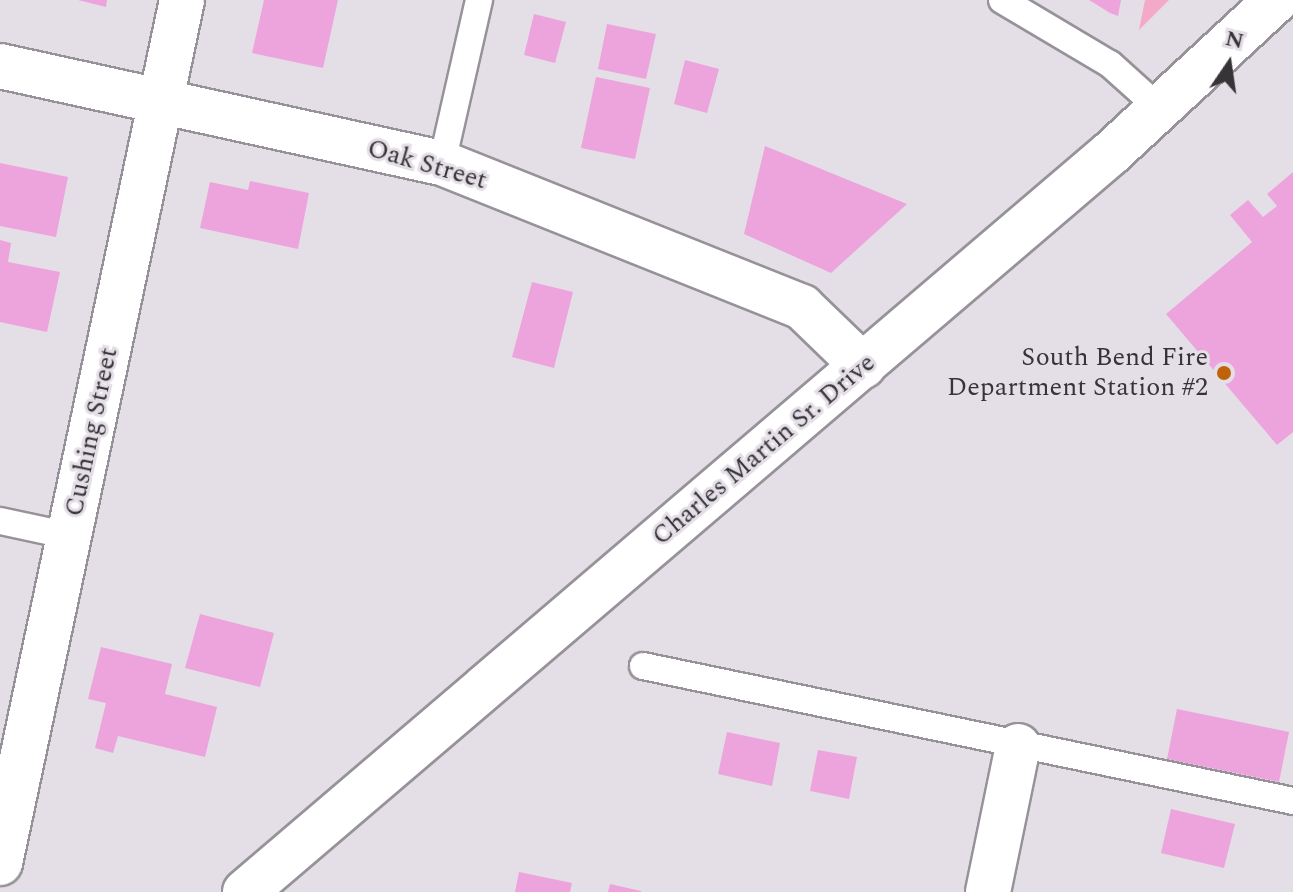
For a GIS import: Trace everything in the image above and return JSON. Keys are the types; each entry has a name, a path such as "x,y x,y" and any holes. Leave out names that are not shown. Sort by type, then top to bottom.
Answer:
{"street":[{"name":"Cushing Street","path":"0,863 182,0"},
{"name":"Charles Martin Sr. Drive","path":"245,892 1161,110 1276,0"},
{"name":"Oak Street","path":"0,66 442,163 802,307 863,366"},
{"path":"988,892 1018,746"}],"lane":[{"path":"442,163 479,0"},
{"path":"1002,0 1110,64 1161,110"},
{"path":"0,521 70,536"},
{"path":"643,666 1293,801"}],"shaded area":[{"path":"1145,0 1169,0 1139,30"}],"building":[{"path":"78,0 107,0 106,7"},
{"path":"264,0 338,0 323,68 252,53"},
{"path":"1089,0 1121,0 1118,16 1110,13"},
{"path":"534,14 566,22 555,63 524,55"},
{"path":"607,24 656,34 646,79 598,69"},
{"path":"685,60 719,69 707,113 674,104"},
{"path":"596,77 650,88 635,159 581,148"},
{"path":"765,146 907,204 831,273 744,234"},
{"path":"0,163 68,177 56,237 0,226"},
{"path":"1293,172 1293,432 1277,445 1166,314 1252,242 1230,215 1248,200 1263,217 1277,206 1267,194"},
{"path":"250,181 309,193 298,249 200,228 210,182 248,190"},
{"path":"0,240 11,243 8,262 60,272 47,332 0,322"},
{"path":"532,282 573,292 554,368 512,357"},
{"path":"200,614 274,633 260,687 185,668"},
{"path":"101,647 172,664 165,694 217,707 205,757 118,736 113,753 95,748 106,703 88,699"},
{"path":"1177,709 1289,732 1279,782 1167,759"},
{"path":"727,732 780,743 772,786 718,774"},
{"path":"818,750 857,757 849,799 810,791"},
{"path":"1171,809 1235,824 1224,868 1161,853"},
{"path":"519,872 572,883 570,892 515,892"},
{"path":"610,884 641,891 641,892 608,892"}],"place":[{"name":"South Bend Fire Department Station #2","path":"1224,373"}]}
